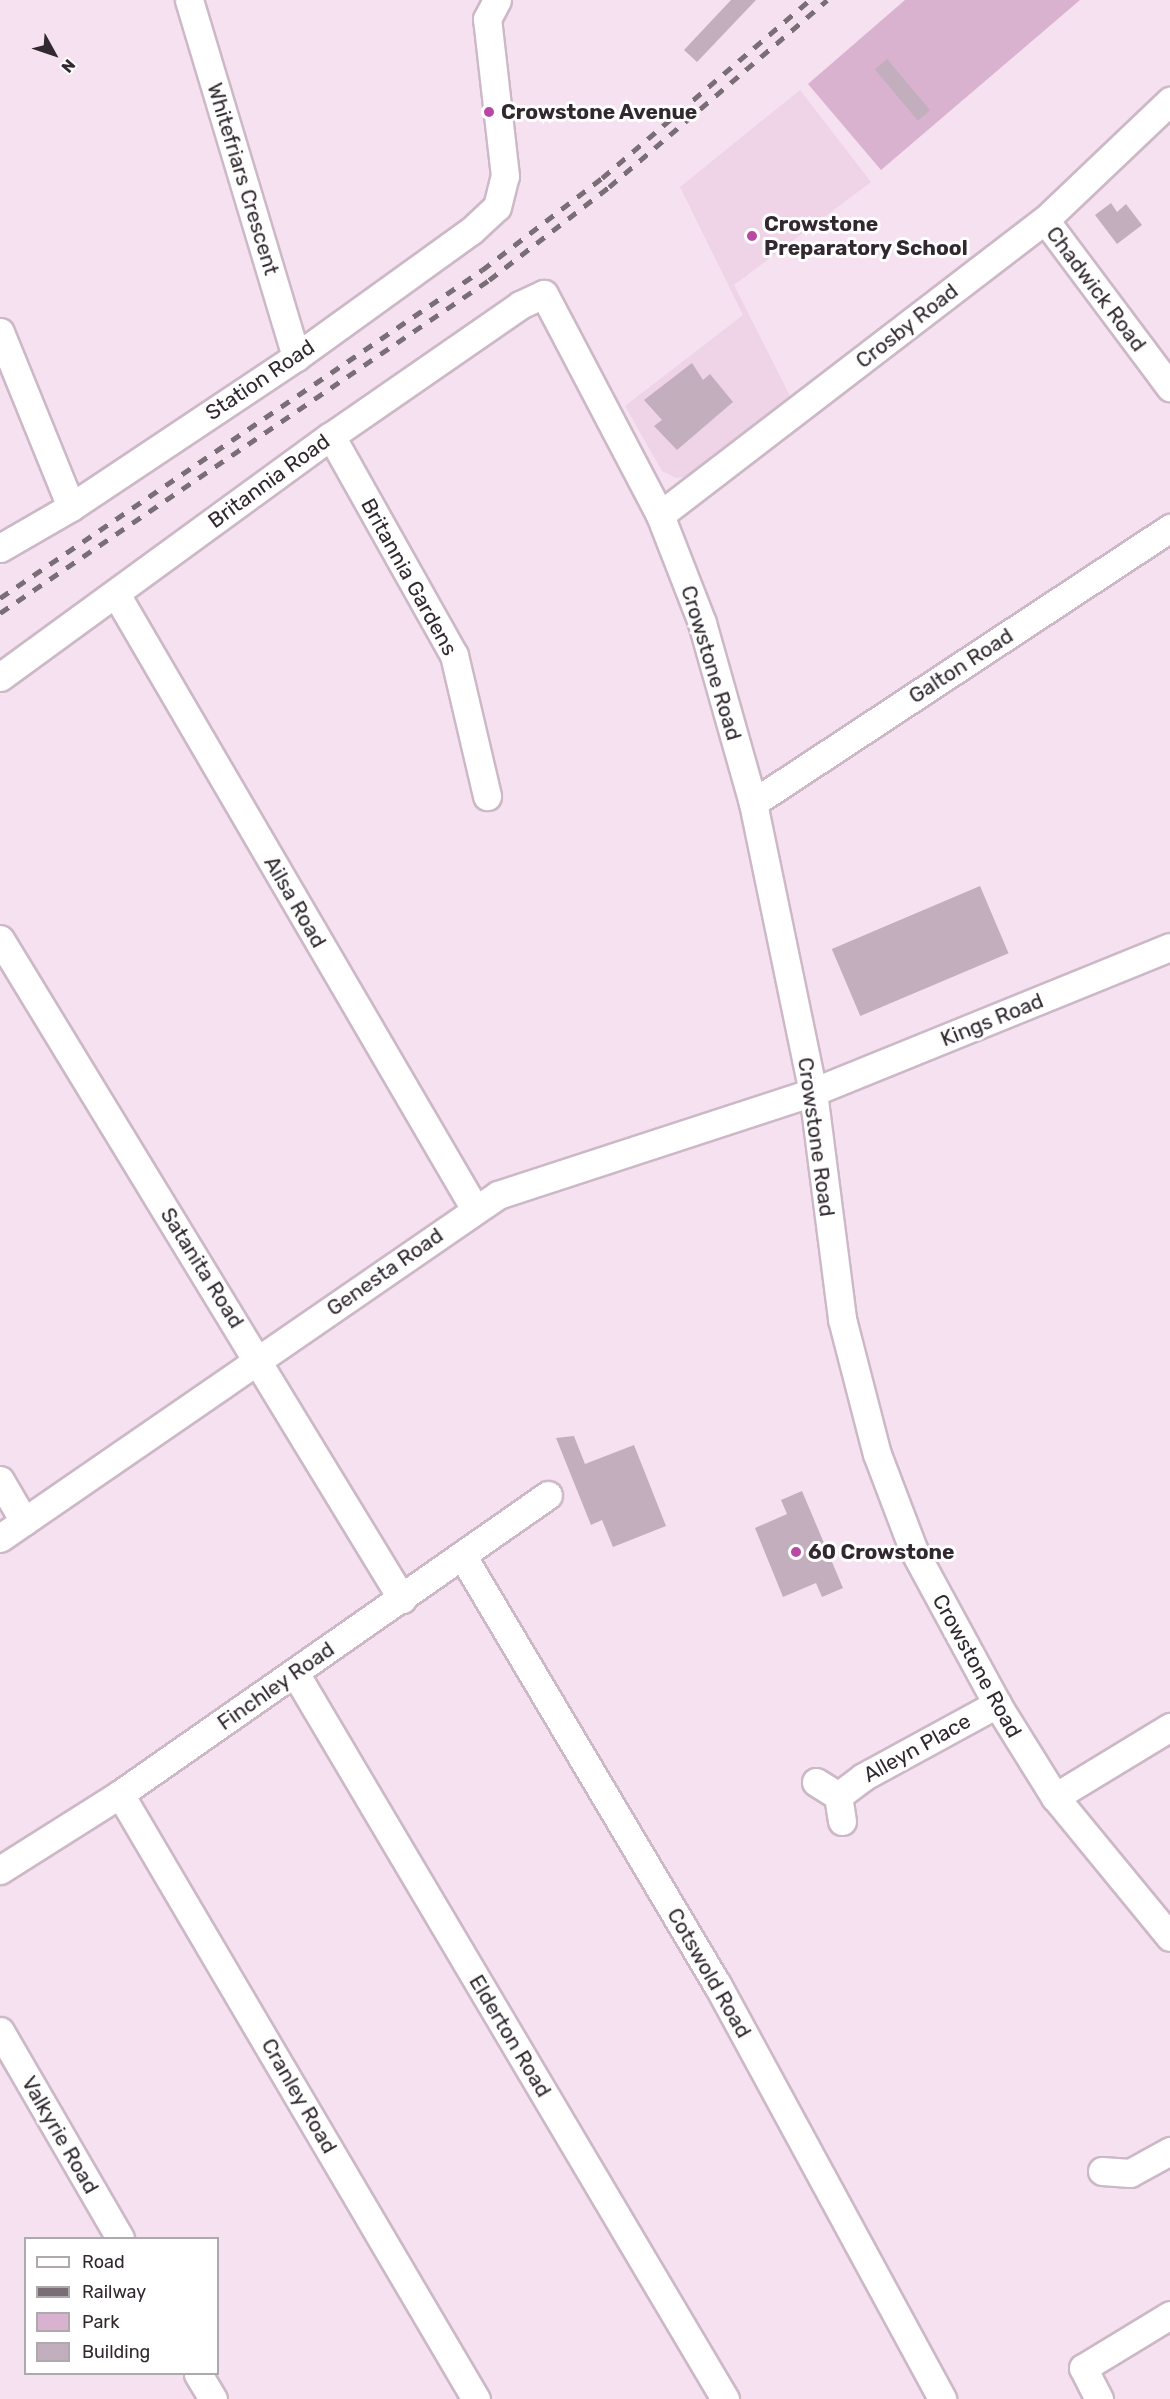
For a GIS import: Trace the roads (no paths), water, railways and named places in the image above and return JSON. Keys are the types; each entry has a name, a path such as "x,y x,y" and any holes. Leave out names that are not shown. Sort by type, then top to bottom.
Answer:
{"street":[{"name":"Whitefriars Crescent","path":"189,0 296,357"},
{"name":"Station Road","path":"0,548 71,507 296,357 471,231 497,207 505,177 487,19 496,0"},
{"name":"Crosby Road","path":"660,515 1045,220 1170,101"},
{"name":"Chadwick Road","path":"1045,220 1170,387"},
{"name":"Crowstone Road","path":"544,294 660,515 702,623 753,803 813,1092 842,1319 877,1454 913,1549 997,1704 1055,1797 1170,1937"},
{"name":"Britannia Road","path":"0,677 331,436 520,305 544,294"},
{"path":"0,332 71,507"},
{"name":"Britannia Gardens","path":"331,436 454,655 487,796"},
{"name":"Galton Road","path":"753,803 1170,528"},
{"name":"Ailsa Road","path":"116,594 475,1209"},
{"name":"Satanita Road","path":"0,939 258,1359 402,1599"},
{"name":"Kings Road","path":"813,1092 1169,948"},
{"name":"Genesta Road","path":"0,1538 498,1195 813,1092"},
{"path":"0,1480 24,1521"},
{"name":"Finchley Road","path":"0,1870 120,1794 548,1495"},
{"name":"Cotswold Road","path":"462,1555 717,1984 942,2399"},
{"name":"Elderton Road","path":"295,1673 725,2399"},
{"name":"Alleyn Place","path":"832,1799 863,1777 997,1704"},
{"path":"1055,1797 1170,1727"},
{"name":"Cranley Road","path":"120,1794 476,2399"},
{"name":"Valkyrie Road","path":"4,2048 119,2237"},
{"path":"1102,2171 1130,2173 1170,2151"},
{"path":"1099,2399 1083,2368 1170,2314"},
{"path":"199,2375 213,2399"}],"railway":[{"path":"0,598 482,270 602,178 810,0"},
{"path":"0,613 489,280 609,187 827,0"}],"place":[{"name":"Crowstone Avenue","path":"489,112"},
{"name":"Crowstone Preparatory School","path":"752,236"},
{"name":"60 Crowstone","path":"796,1552"}]}
